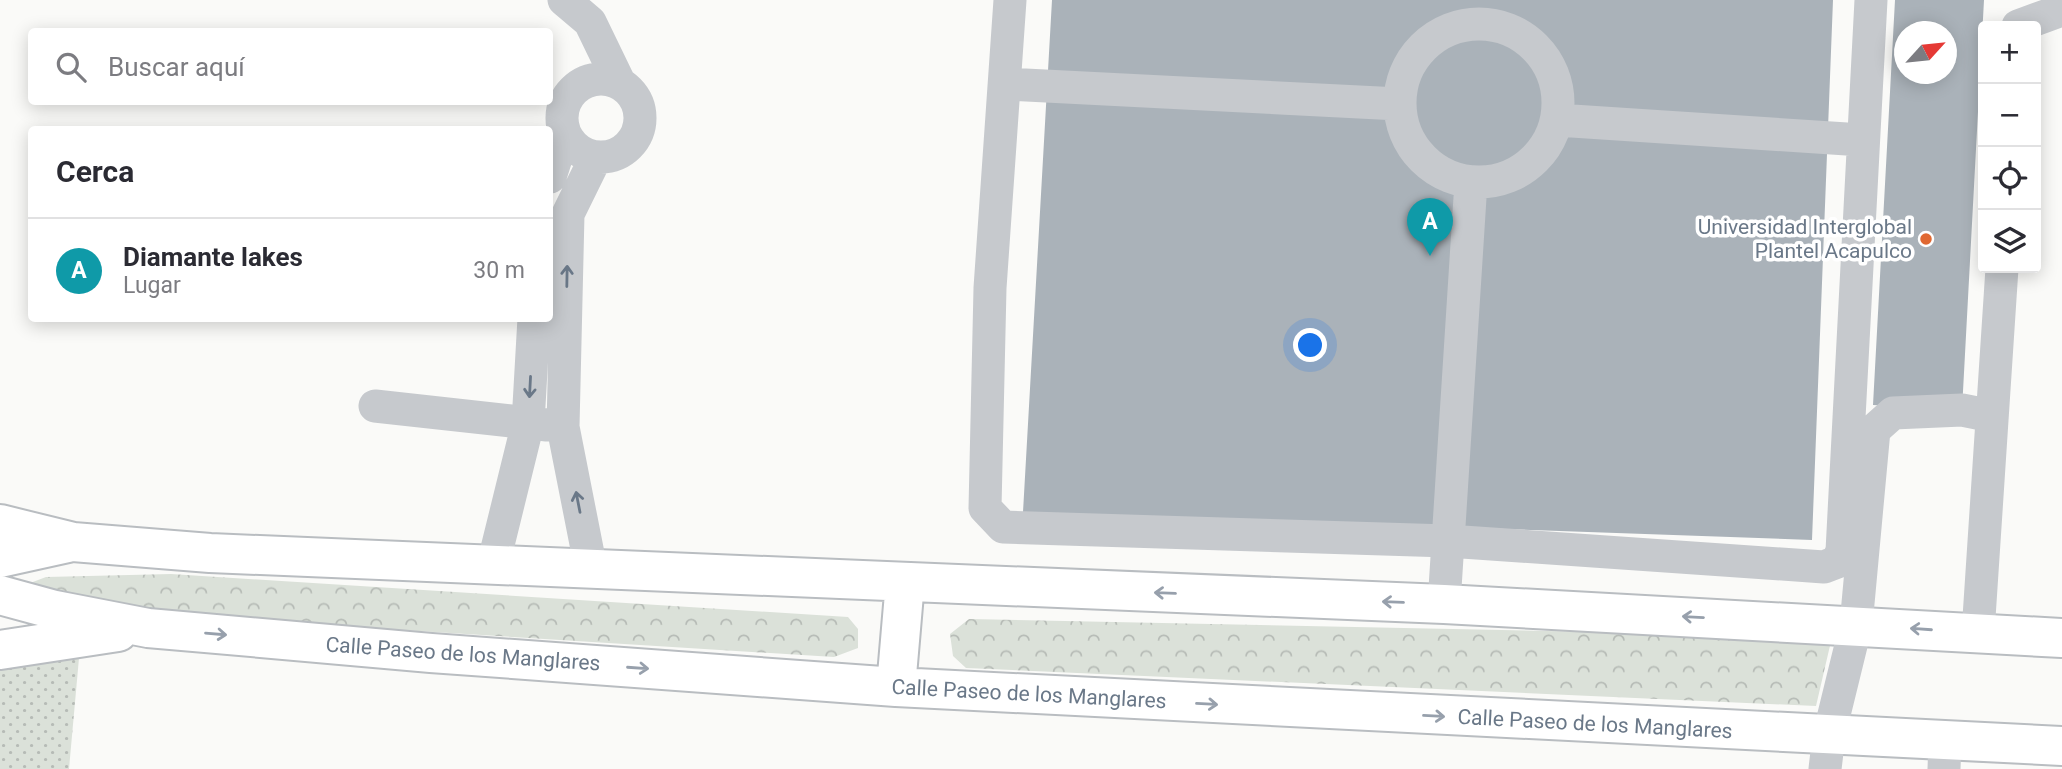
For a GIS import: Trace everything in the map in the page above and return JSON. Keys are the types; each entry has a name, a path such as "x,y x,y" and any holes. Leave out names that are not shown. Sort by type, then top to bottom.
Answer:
{"main road":[{"path":"0,524 73,542 210,553 1444,604 2062,638"},
{"path":"0,558 73,542"},
{"path":"896,687 905,582"},
{"name":"Calle Paseo de los Manglares","path":"0,595 55,610 148,628 430,653 1827,752 1944,755 2062,746"},
{"path":"0,650 148,628"}],"street":[{"path":"564,0 590,22 620,84 638,104 641,117 639,131 622,152 596,157 583,153 564,133"},
{"path":"1010,0 990,288 985,508 1003,527 1448,541 1824,567 1837,562 1842,551 1871,0"},
{"path":"2032,21 2062,10"},
{"path":"1478,11 1512,30 1539,52 1556,84 1557,120 1549,141 1535,160 1517,173 1495,181 1471,182 1435,170 1409,141 1399,104 1401,83 1421,47 1478,11"},
{"path":"553,168 564,133 562,119 570,94 593,79 607,79 620,84"},
{"path":"1005,84 1399,104"},
{"path":"1557,120 1863,139"},
{"path":"591,569 564,427 568,215 596,157"},
{"path":"1444,604 1471,182"},
{"path":"1978,633 2002,273"},
{"path":"492,565 528,423 534,322"},
{"path":"375,406 564,427"},
{"path":"1827,752 1856,625 1874,430 1894,413 1962,410 1992,416"}],"green space":[{"path":"171,574 848,617 858,629 858,648 834,657 112,612 17,588 46,577"},
{"path":"969,619 1832,637 1816,706 966,668 953,656 950,634"},
{"path":"79,658 69,769 0,769 0,664"}],"building":[{"path":"1052,0 1833,0 1812,540 1023,512"},
{"name":"Universidad Interglobal Plantel Acapulco","path":"1895,0 1984,0 1983,21 1978,21 1978,112 1962,410 1873,405"}],"place":[{"name":"Universidad Interglobal Plantel Acapulco","path":"1926,239"},
{"name":"Diamante lakes","path":"1430,256"}]}
